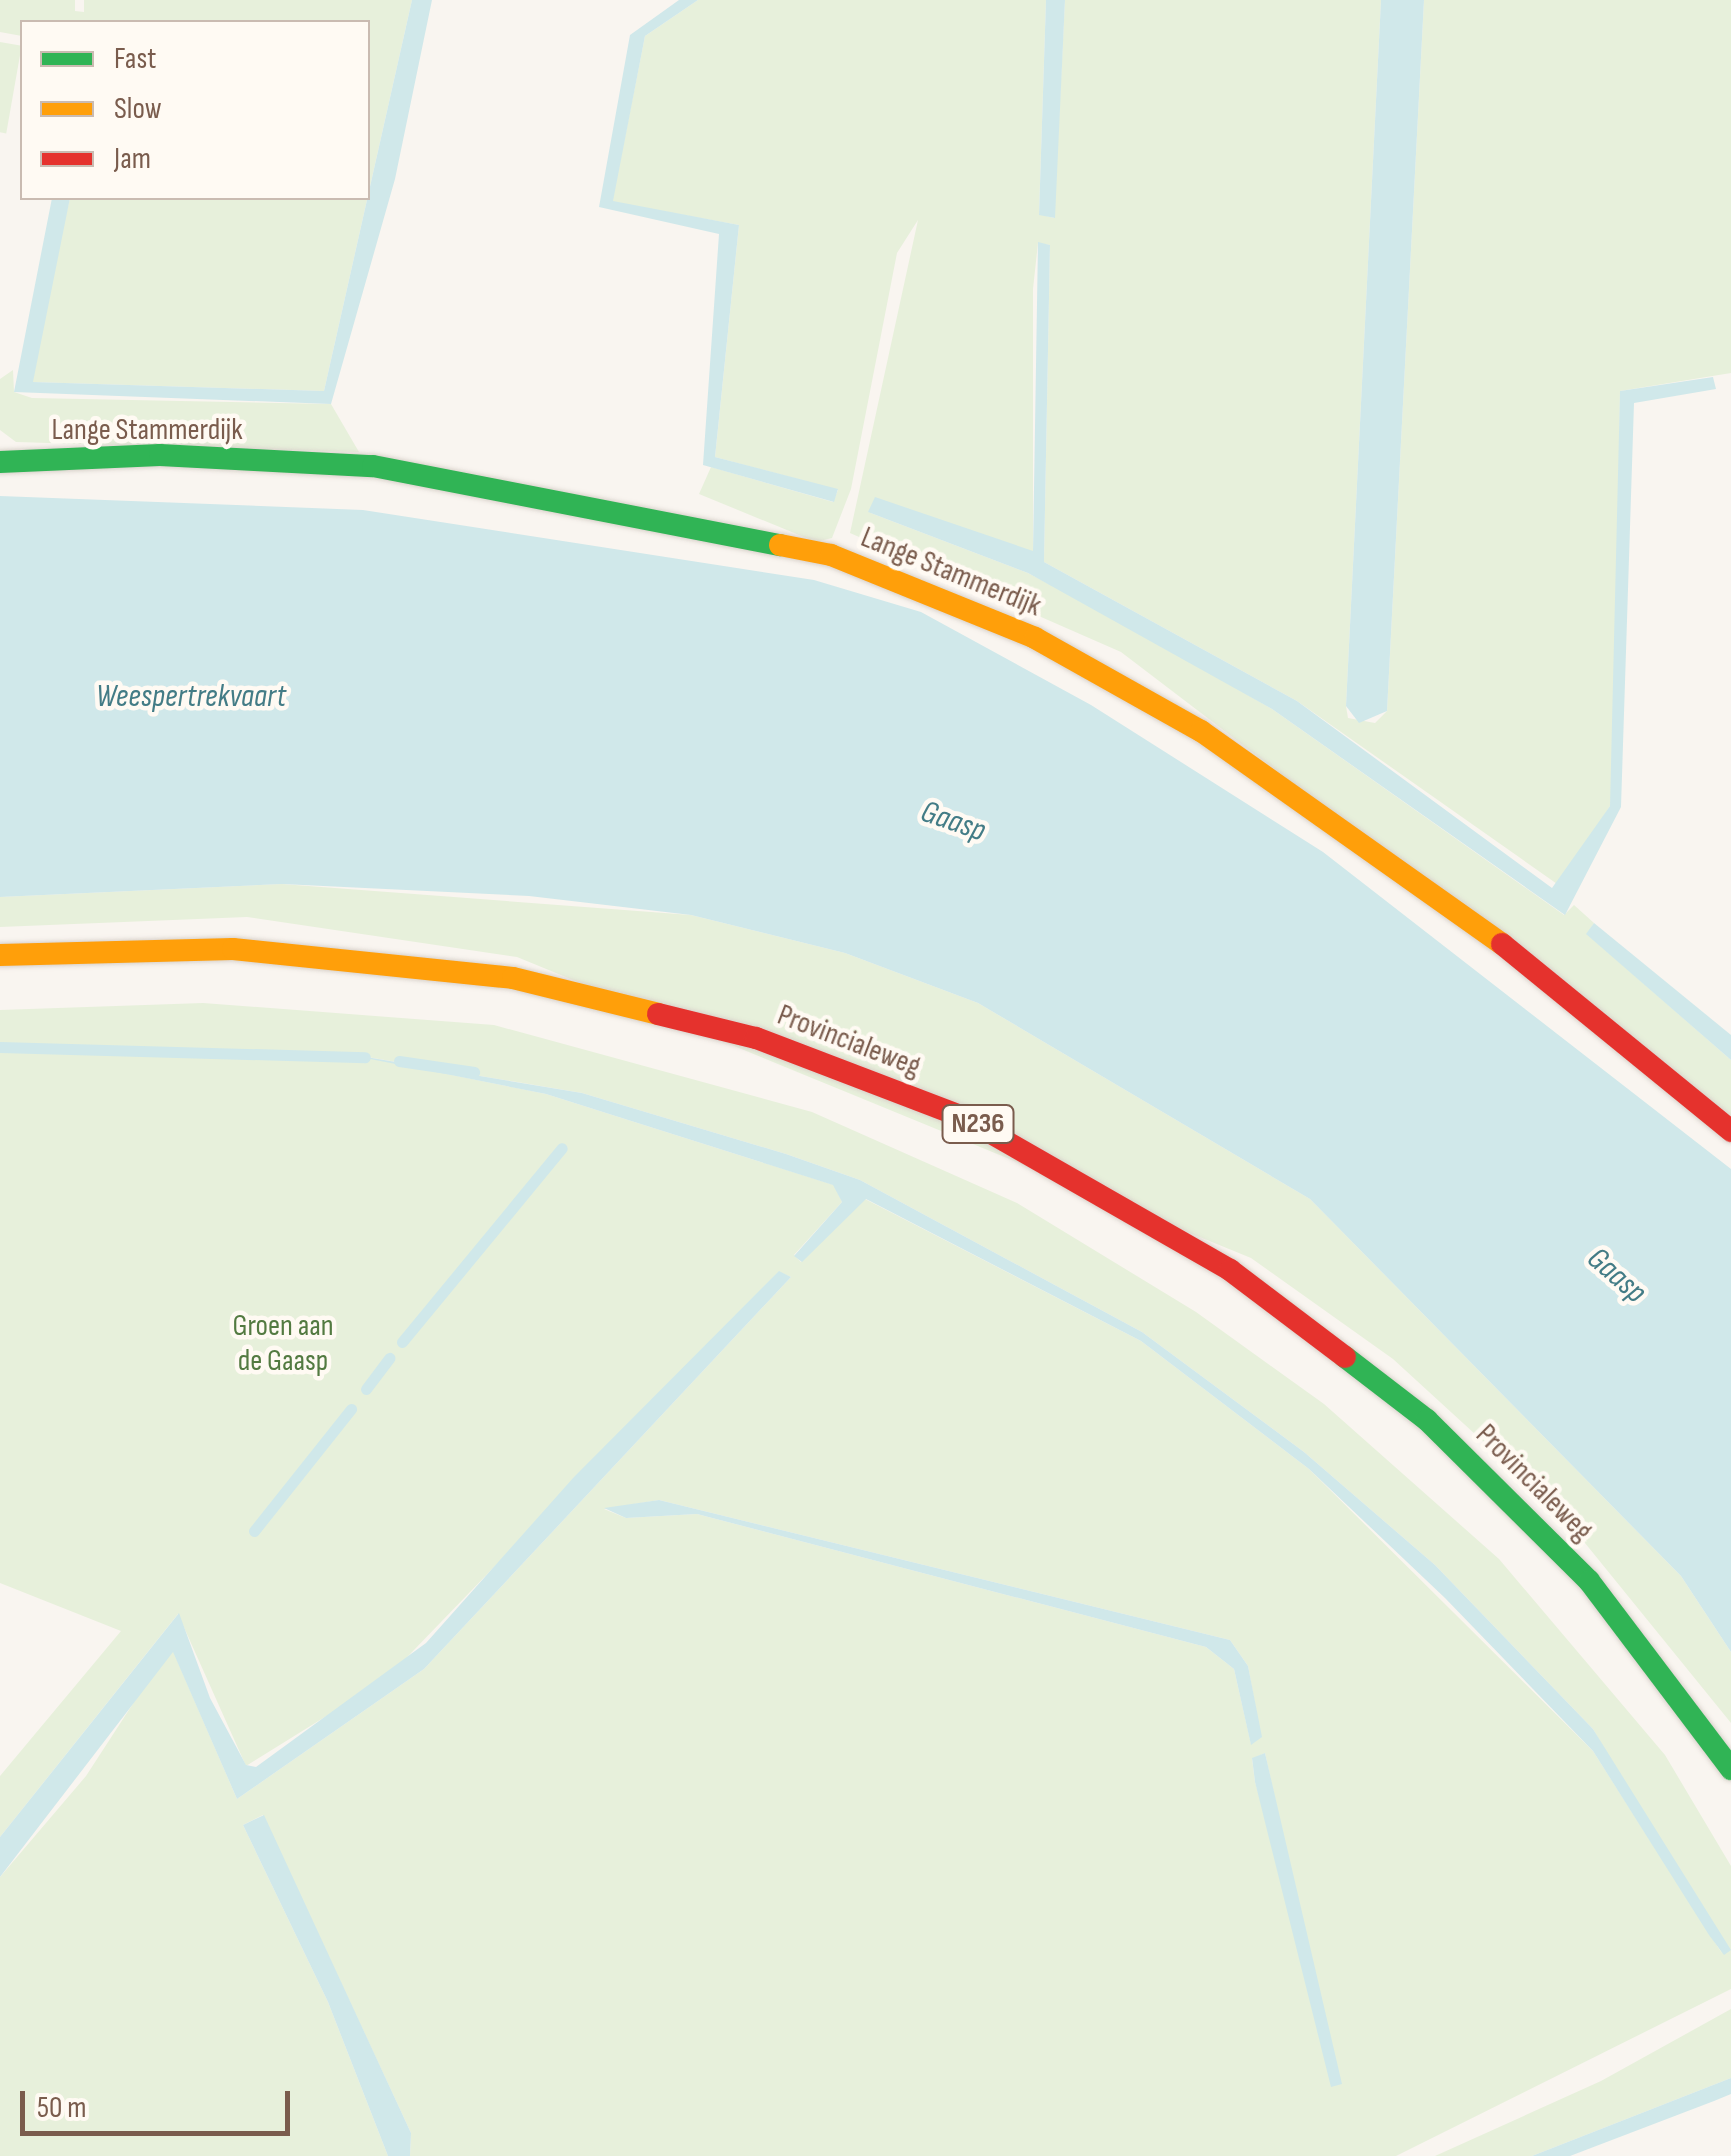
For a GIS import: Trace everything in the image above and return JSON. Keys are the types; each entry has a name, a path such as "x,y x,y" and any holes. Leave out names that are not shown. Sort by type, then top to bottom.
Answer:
{"main road":[{"name":"Lange Stammerdijk","path":"0,462 160,455 374,466 831,555 1035,638 1201,731 1516,954 1731,1131"},
{"name":"Provincialeweg","path":"0,955 233,949 513,978 756,1038 963,1117 1230,1270 1426,1420 1590,1581 1731,1769"}],"green space":[{"path":"0,0 75,0 75,11 84,12 84,0 412,0 370,187 370,20 20,20 20,36 0,32"},
{"path":"698,0 1046,0 1039,214 1054,218 1065,0 1381,0 1346,706 1348,718 1375,723 1387,711 1424,0 1731,0 1731,373 1620,391 1615,769 1610,806 1560,886 1297,701 1044,562 1050,245 1038,243 1033,289 1033,552 868,512 1028,573 1132,628 1272,709 1564,915 1574,905 1594,923 1587,934 1731,1060 1731,1117 1121,652 850,533 918,220 897,253 851,489 832,538 816,542 699,494 711,467 833,502 838,490 715,457 739,225 612,202 645,36"},
{"path":"0,42 20,46 6,133 0,132"},
{"path":"70,200 367,200 324,391 32,382 33,353"},
{"path":"13,370 14,392 32,398 331,404 359,452 16,442 0,430 0,379"},
{"path":"282,884 691,915 845,953 978,1003 1310,1199 1681,1576 1731,1652 1731,1723 1559,1511 1393,1359 1251,1258 517,957 247,917 0,927 0,897"},
{"name":"Groen aan de Gaasp","path":"203,1003 494,1025 812,1112 1017,1203 1196,1312 1324,1404 1499,1559 1665,1755 1731,1866 1731,1989 1396,2156 410,2156 411,2133 263,1815 243,1825 328,2002 388,2156 0,2156 0,1877 86,1776 162,1659 173,1651 237,1799 424,1669 791,1277 779,1272 386,1679 246,1766 178,1614 0,1837 0,1776 121,1631 0,1583 0,1010","holes":["349,1054 582,1093 786,1154 860,1180 1142,1332 1304,1452 1435,1565 1593,1729 1723,1955 1593,1751 1309,1469 1141,1341 865,1199 801,1262 794,1255 842,1202 834,1185 546,1094","659,1500 1230,1640 1248,1666 1261,1737 1251,1744 1234,1669 1206,1647 697,1514 626,1518 604,1509","1265,1753 1341,2084 1255,1782 1252,1759"]},
{"path":"1731,2009 1731,2078 1532,2156 1435,2156 1601,2081"}],"water":[{"path":"412,0 432,0 395,179 331,404 14,392 52,200 70,200 33,382 324,391"},
{"path":"679,0 698,0 645,36 613,201 739,225 715,457 838,489 834,502 703,465 719,234 599,207 630,35"},
{"path":"1046,0 1065,0 1055,218 1039,215"},
{"path":"1381,0 1424,0 1387,711 1359,723 1346,706"},
{"path":"1038,242 1050,245 1044,562 1297,701 1552,888 1610,806 1620,391 1713,377 1716,389 1634,403 1621,807 1565,915 1272,709 1028,573 868,512 875,497 1033,551"},
{"name":"Weespertrekvaart","path":"0,496 363,510 814,580 921,612 1091,705 1323,852 1731,1169 1731,1652 1681,1576 1310,1199 978,1003 845,953 691,915 529,896 282,884 0,897"},
{"path":"1594,923 1731,1035 1731,1060 1586,934"},
{"path":"330,1051 582,1093 786,1154 860,1180 1142,1332 1304,1452 1435,1565 1593,1729 1731,1950 1724,1955 1709,1935 1593,1751 1445,1598 1309,1469 1141,1341 866,1199 802,1262 794,1256 842,1202 833,1185 546,1094"},
{"path":"779,1271 791,1277 424,1669 237,1799 173,1652 0,1877 0,1837 179,1613 210,1698 246,1765 256,1767 426,1643 574,1477"},
{"path":"659,1500 1230,1640 1248,1666 1262,1737 1251,1745 1234,1669 1206,1647 697,1514 626,1518 604,1508"},
{"path":"1265,1753 1342,2084 1331,2087 1255,1782 1252,1758"},
{"path":"264,1815 411,2133 410,2156 388,2156 328,2002 243,1825"},
{"path":"1731,2078 1731,2094 1714,2101 1570,2156 1532,2156"}],"waterway":[{"path":"0,1047 365,1057"},
{"path":"399,1061 474,1072"},
{"path":"402,1342 562,1148"},
{"path":"366,1389 389,1358"},
{"path":"254,1531 351,1409"}],"traffic: fast":[{"path":"0,462 160,455 373,466 780,545"},
{"path":"1345,1357 1427,1420 1589,1581 1731,1769"}],"traffic: slow":[{"path":"780,545 831,555 1035,638 1201,731 1502,944"},
{"path":"0,955 233,949 513,978 658,1014"}],"traffic: jam":[{"path":"1502,944 1731,1131"},
{"path":"658,1014 756,1038 963,1117 1230,1270 1345,1357"}],"water label":[{"name":"Gaasp","path":"953,822"},
{"name":"Gaasp","path":"1616,1276"}]}
